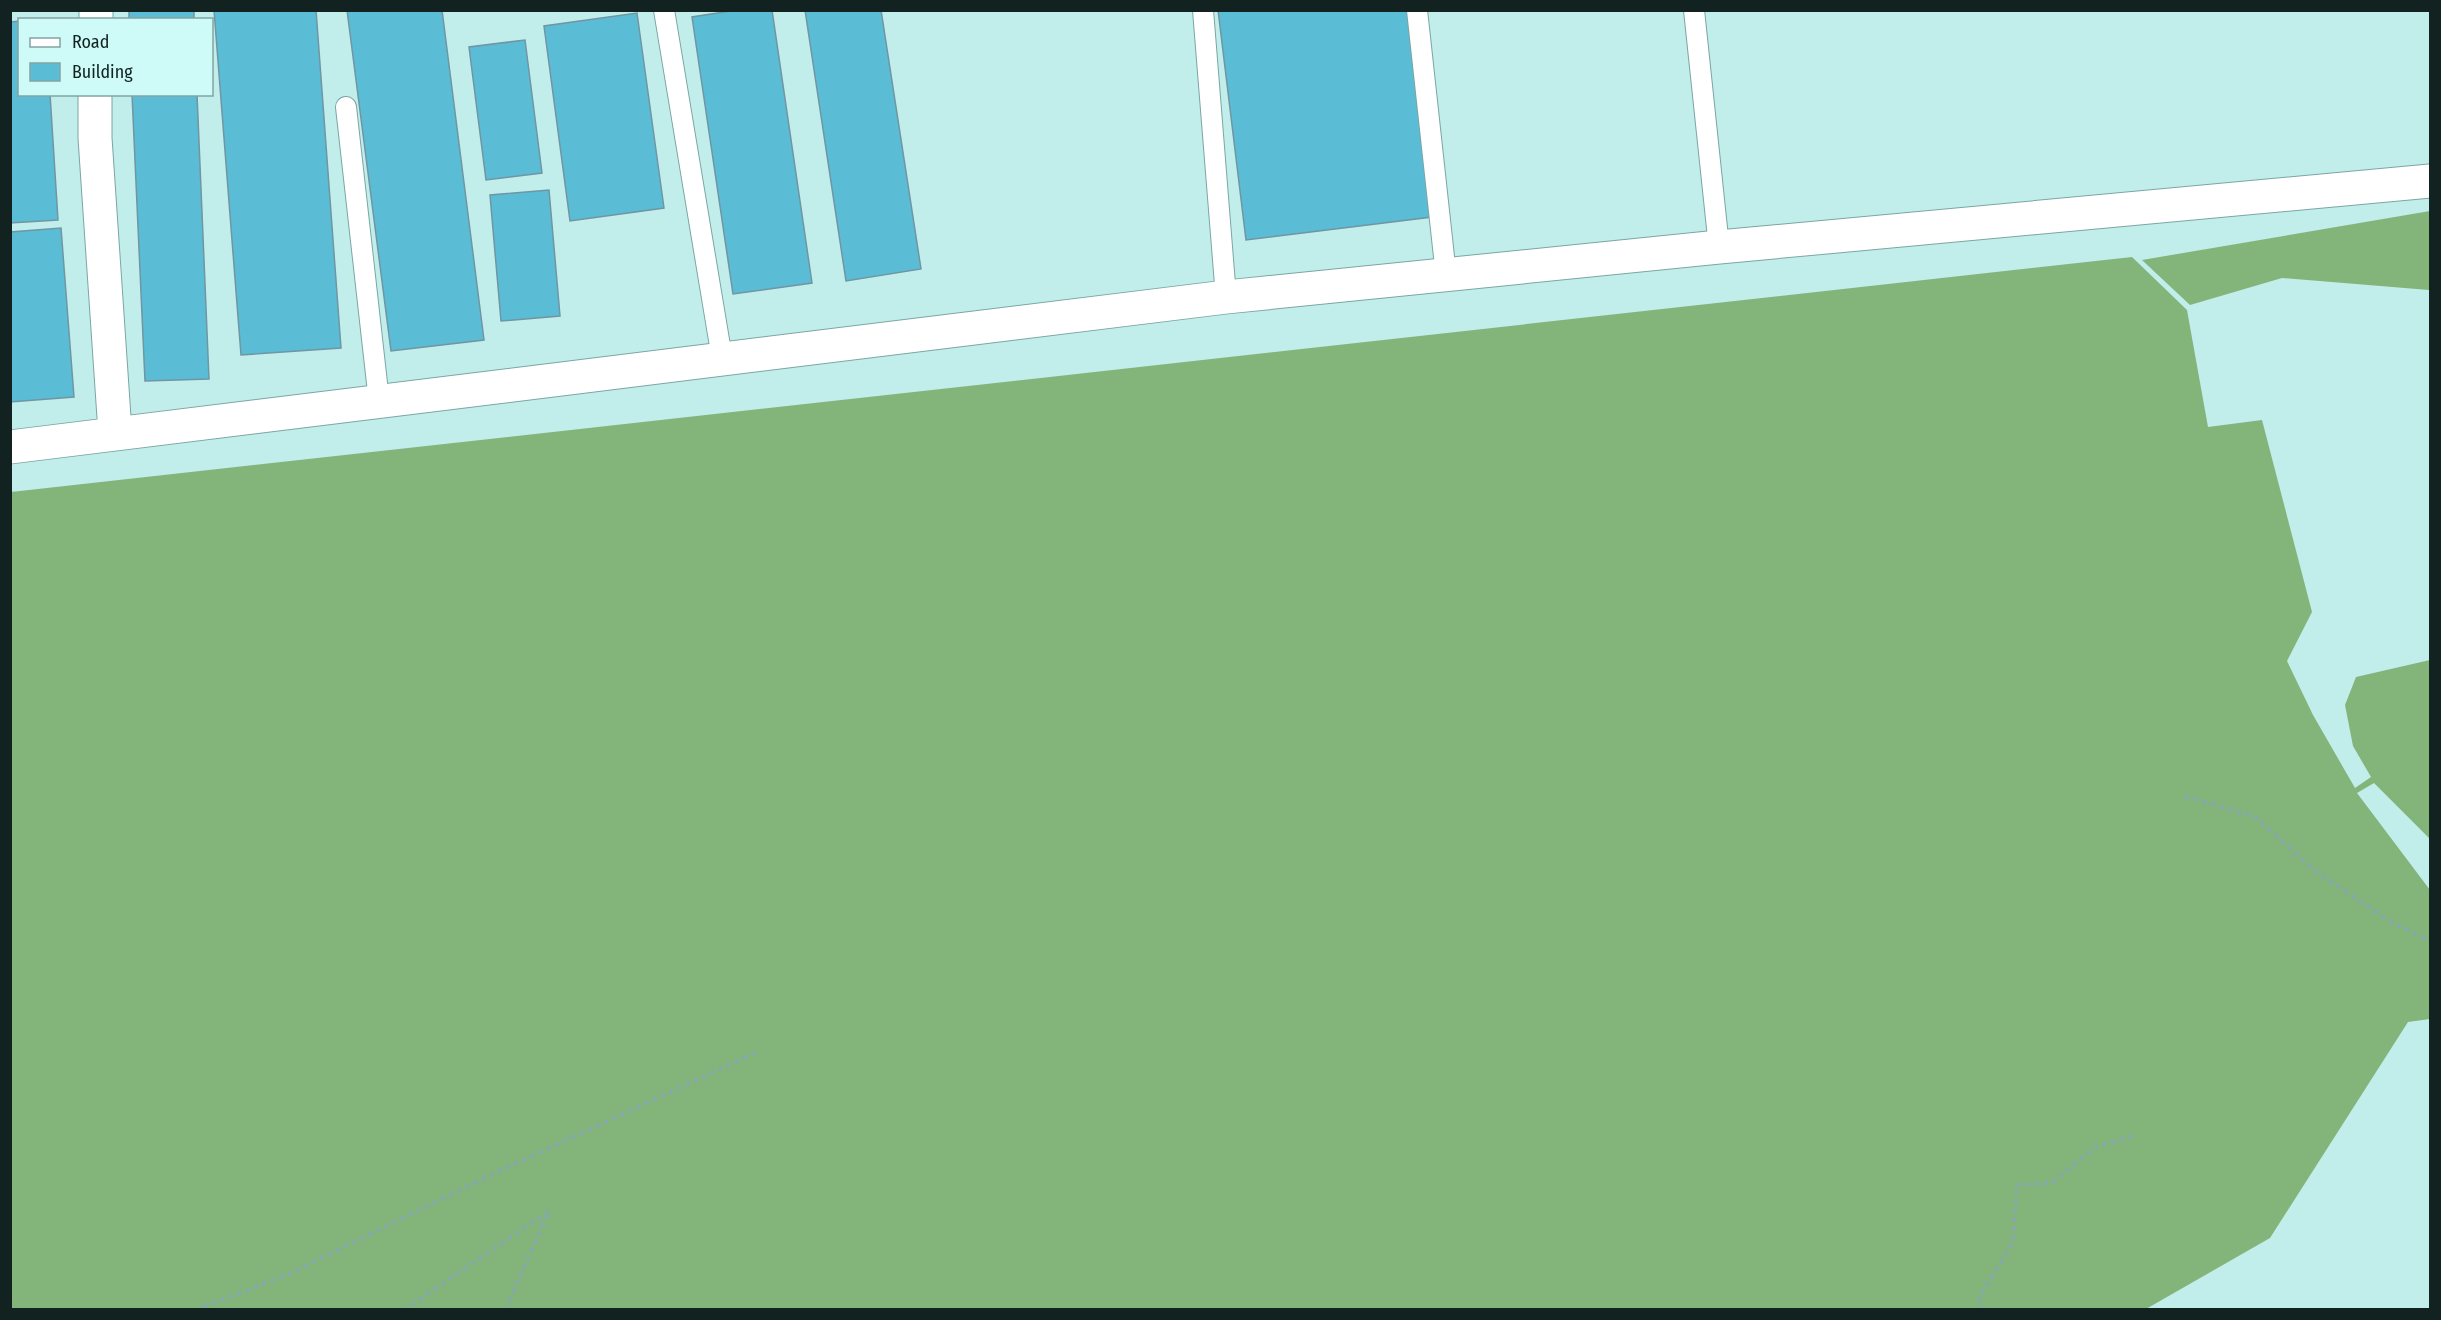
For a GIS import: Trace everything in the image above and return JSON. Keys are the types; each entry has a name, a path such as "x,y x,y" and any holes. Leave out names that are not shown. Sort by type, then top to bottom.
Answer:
{"street":[{"path":"95,96 95,138 115,432"},
{"path":"10,447 115,432 1226,297 1719,247 2430,181"}],"lane":[{"path":"664,10 722,358"},
{"path":"1203,10 1226,297"},
{"path":"1417,10 1446,275"},
{"path":"1694,10 1719,247"},
{"path":"346,107 378,401"}],"path":[{"path":"2185,796 2255,817 2314,870 2388,920 2430,941"},
{"path":"195,1310 284,1276 495,1173 758,1052"},
{"path":"1984,1310 1979,1298 2013,1242 2017,1185 2051,1183 2096,1147 2133,1136"},
{"path":"404,1310 549,1212 505,1310"}],"green space":[{"path":"2430,211 2430,321 2429,290 2282,278 2190,305 2142,260"},
{"path":"2132,257 2187,310 2208,427 2262,420 2312,612 2287,661 2313,715 2355,788 2371,777 2353,746 2345,705 2356,677 2430,660 2430,839 2374,783 2357,793 2430,890 2430,1019 2408,1022 2270,1238 2146,1309 11,1309 11,492"}],"building":[{"path":"129,10 194,10 194,18 129,18"},
{"path":"214,10 316,10 341,348 241,355"},
{"path":"347,10 442,10 484,340 391,351"},
{"path":"737,10 772,10 812,283 733,294 692,17"},
{"path":"805,10 881,10 921,269 846,281"},
{"path":"1218,10 1407,10 1432,217 1246,240"},
{"path":"637,13 664,208 570,221 544,26"},
{"path":"18,21 18,96 50,96 58,220 10,223 10,22"},
{"path":"525,40 542,173 486,180 469,47"},
{"path":"132,96 197,96 209,379 145,381"},
{"path":"549,190 560,316 501,321 490,195"},
{"path":"61,228 74,397 10,402 10,232"}]}
